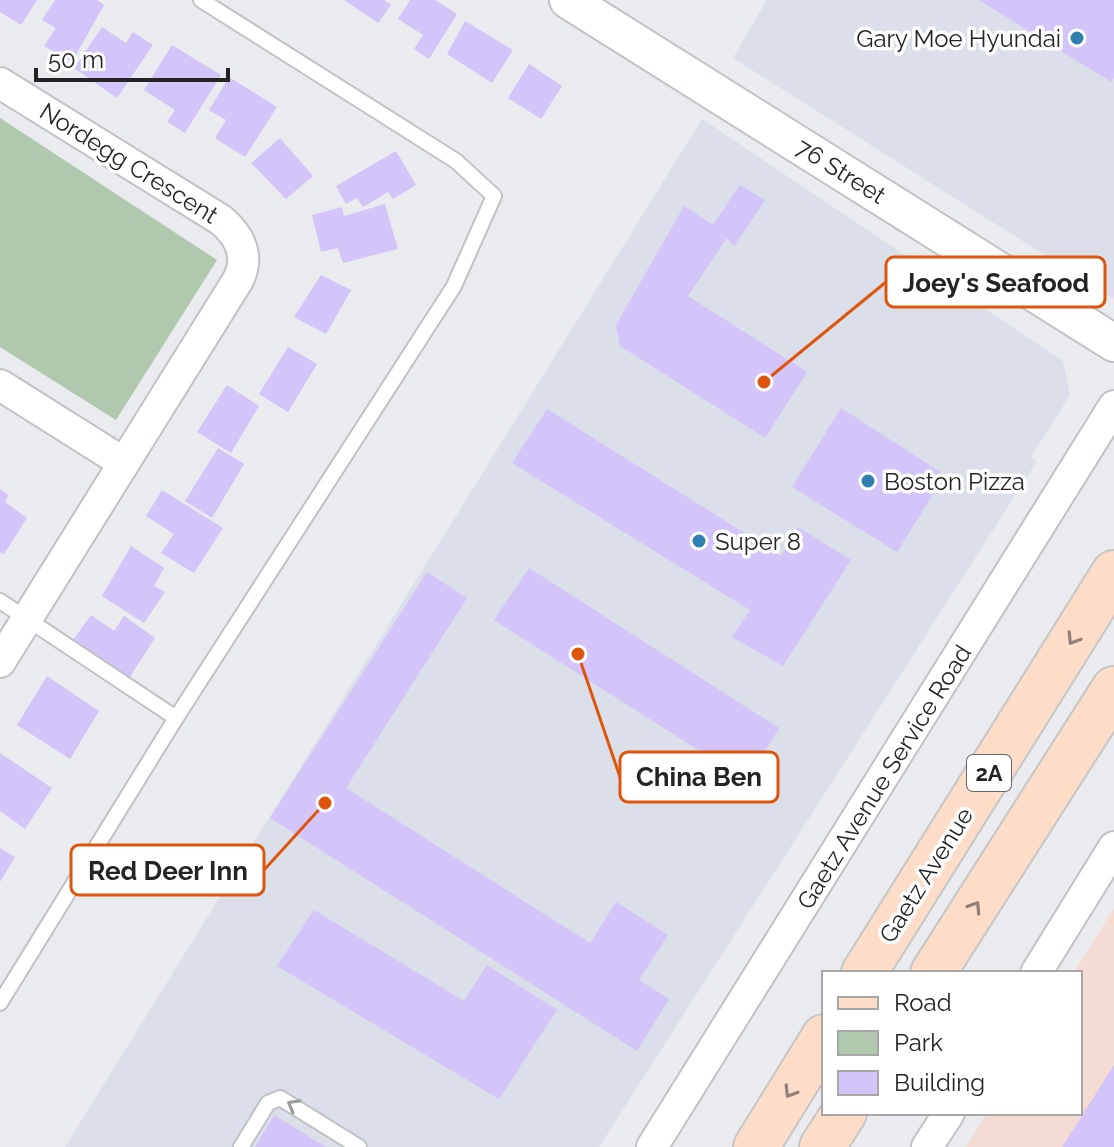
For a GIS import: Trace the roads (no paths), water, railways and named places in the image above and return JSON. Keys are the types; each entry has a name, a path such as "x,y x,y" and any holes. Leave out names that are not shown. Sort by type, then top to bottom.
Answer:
{"main road":[{"name":"Gaetz Avenue","path":"865,971 1114,573"},
{"name":"2A","path":"934,971 1114,689"},
{"path":"756,1147 822,1040"},
{"path":"822,1147 843,1115"}],"street":[{"name":"76 Street","path":"568,0 1114,343"},
{"name":"Nordegg Crescent","path":"0,83 221,220 239,238 243,270 0,662"},
{"path":"0,385 124,463"},
{"name":"Gaetz Avenue Service Road","path":"652,1147 1114,406"},
{"path":"1037,971 1114,847"},
{"path":"927,1147 948,1115"}],"lane":[{"path":"0,1003 176,718 454,286 494,196 456,161 201,0"},
{"path":"0,601 176,718"},
{"path":"241,1147 268,1103 280,1098 359,1147"}],"place":[{"name":"Gary Moe Hyundai","path":"1077,38"},
{"name":"Joey's Seafood","path":"764,382"},
{"name":"Boston Pizza","path":"868,481"},
{"name":"Super 8","path":"699,541"},
{"name":"China Ben","path":"578,654"},
{"name":"Red Deer Inn","path":"325,803"}]}
